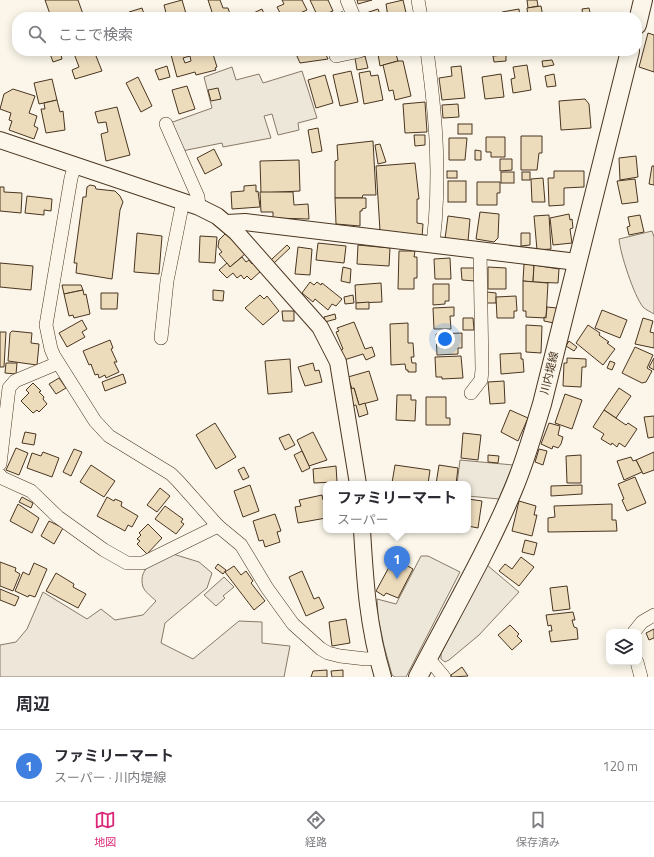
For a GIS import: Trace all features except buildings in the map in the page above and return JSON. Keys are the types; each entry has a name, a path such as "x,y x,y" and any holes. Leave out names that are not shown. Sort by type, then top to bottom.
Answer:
{"main road":[{"path":"640,12 643,0"},
{"name":"川内堤線","path":"418,677 495,529 525,461 542,404 629,56"}],"street":[{"path":"347,0 352,12"},
{"path":"418,0 420,12"},
{"path":"428,56 435,113 438,165 433,244"},
{"path":"166,124 198,197 198,208"},
{"path":"0,140 183,201 227,223 320,327 330,342 338,362 358,481"},
{"path":"75,165 68,192 47,319 51,349 58,363 100,427 110,436 171,474 218,526 241,545 267,588 293,624 321,649 336,655 366,659 377,658"},
{"path":"161,338 168,281 183,201"},
{"path":"227,223 245,222 577,262"},
{"path":"471,393 481,380 482,370 480,250"},
{"path":"0,464 9,388 15,381 58,363"},
{"path":"0,476 31,492 58,517 104,550 127,563 143,563 218,526"},
{"path":"362,533 369,617 377,658 383,677"},
{"path":"636,629 642,622 654,614"},
{"path":"427,660 433,664 444,677"},
{"path":"638,665 641,677"}],"shaded area":[{"path":"232,67 236,80 259,74 263,83 302,71 317,118 298,123 299,130 278,135 272,114 264,116 271,138 223,147 222,143 182,151 170,123 212,108 204,77"},
{"path":"652,231 654,237 654,314 643,307 639,301 625,264 619,239"},
{"path":"460,460 513,465 499,499 471,496 471,481 457,481"},
{"path":"173,554 199,562 212,573 207,588 165,623 161,643 193,659 239,621 262,622 262,643 290,646 284,677 0,677 0,645 16,642 27,629 43,592 87,619 101,609 115,620 143,615 156,601 143,587 143,574 150,564"},
{"path":"421,556 428,556 460,572 406,677 395,677 392,675 384,646 378,617 377,599 396,604"},
{"path":"487,565 519,592 479,635 445,662 441,659 441,653"},
{"path":"224,577 234,587 223,596 225,598 216,606 204,595"}],"place":[{"name":"ファミリーマート","path":"397,579"}]}
